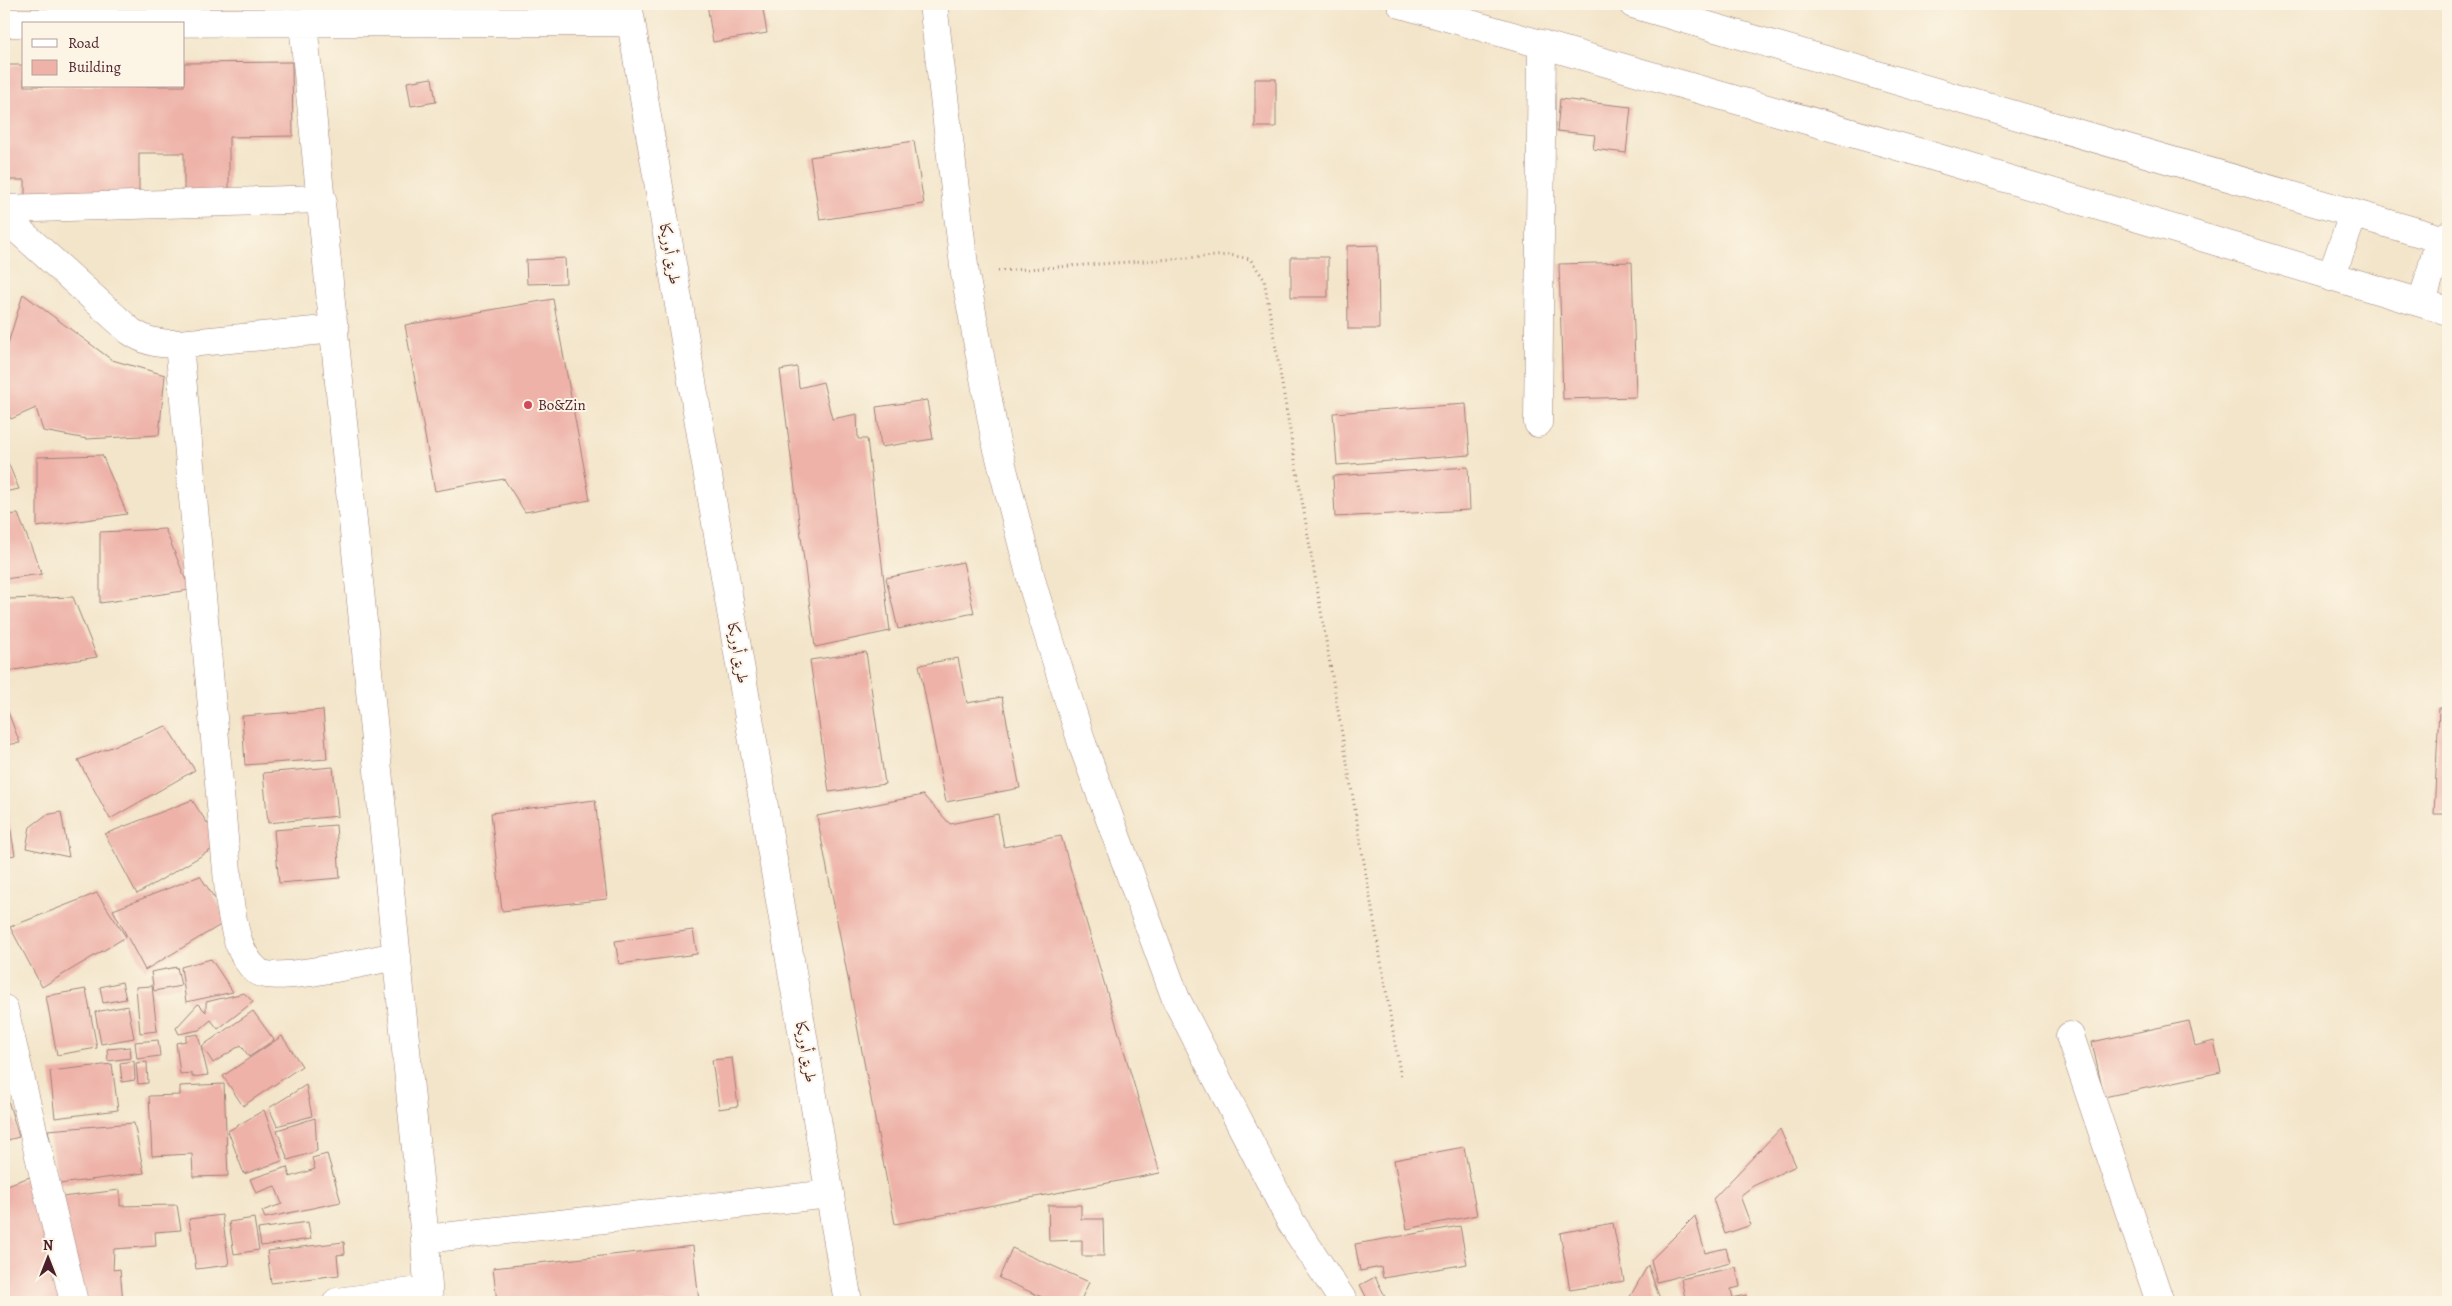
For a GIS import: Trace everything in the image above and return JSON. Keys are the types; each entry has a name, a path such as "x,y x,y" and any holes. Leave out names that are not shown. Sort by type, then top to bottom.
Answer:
{"street":[{"path":"933,4 965,274 995,438 1034,590 1083,746 1176,999 1291,1222 1344,1302"},
{"path":"1401,4 1925,154 2448,311"},
{"path":"1633,4 2353,215 2446,238 2422,303"},
{"path":"185,23 304,23 370,14 630,13"},
{"name":"طريق أوريكا","path":"630,13 848,1302"},
{"path":"4,23 22,23"},
{"path":"304,23 425,1239 428,1296 337,1302"},
{"path":"1538,423 1542,44"},
{"path":"4,209 322,199"},
{"path":"2331,277 2353,215"},
{"path":"4,216 130,331 148,342 179,344 335,329"},
{"path":"179,344 230,904 236,933 245,956 257,970 265,975 295,974 397,956"},
{"path":"4,1009 74,1302"},
{"path":"2070,1036 2160,1302"},
{"path":"425,1239 830,1194"}],"path":[{"path":"965,274 1230,254 1250,259 1264,279 1401,1078"}],"building":[{"path":"707,4 762,4 767,33 713,42"},
{"path":"292,62 293,136 229,137 229,194 184,195 184,153 139,153 139,195 25,196 25,180 4,180 4,65 22,65 22,88 185,88 185,63"},
{"path":"432,78 436,102 411,106 407,82"},
{"path":"1255,79 1276,79 1276,127 1255,127"},
{"path":"1560,99 1631,107 1626,153 1593,149 1595,135 1557,131"},
{"path":"914,141 924,204 820,220 810,157"},
{"path":"1378,245 1379,329 1348,329 1347,246"},
{"path":"1291,257 1328,257 1328,297 1291,297"},
{"path":"565,258 566,283 527,284 526,260"},
{"path":"1632,262 1636,397 1563,399 1559,264"},
{"path":"23,294 112,360 165,375 159,435 87,439 43,431 36,408 11,419 4,408 4,357"},
{"path":"553,299 590,500 525,512 504,479 435,491 405,325"},
{"path":"797,367 799,388 823,382 832,419 857,414 858,439 867,439 890,631 815,647 780,370"},
{"path":"927,400 933,439 881,447 876,407"},
{"path":"1466,404 1470,455 1337,465 1333,413"},
{"path":"4,453 19,489 4,492"},
{"path":"102,455 127,514 37,527 37,457"},
{"path":"1468,467 1470,510 1335,517 1333,476"},
{"path":"18,514 42,574 4,579 4,515"},
{"path":"165,529 190,590 100,603 100,532"},
{"path":"963,562 974,613 898,629 886,578"},
{"path":"73,597 97,657 8,671 8,599"},
{"path":"866,652 885,784 829,792 810,660"},
{"path":"958,658 967,703 1002,697 1020,788 946,802 919,665"},
{"path":"4,702 20,743 4,745"},
{"path":"2439,708 2448,708 2448,814 2434,814"},
{"path":"323,710 327,759 245,765 242,716"},
{"path":"166,726 195,770 110,819 78,760"},
{"path":"333,767 338,816 268,823 263,773"},
{"path":"923,795 950,824 998,814 1004,847 1061,836 1160,1173 895,1224 817,816"},
{"path":"192,800 221,844 137,894 105,834"},
{"path":"595,800 607,899 502,911 491,813"},
{"path":"61,812 69,857 26,848 30,827 46,815"},
{"path":"8,814 15,855 4,857 4,815"},
{"path":"336,825 340,878 279,883 274,830"},
{"path":"200,876 229,920 145,970 113,910"},
{"path":"97,893 126,937 42,987 10,927"},
{"path":"693,930 697,954 619,964 615,941"},
{"path":"211,959 233,992 186,1002 181,967"},
{"path":"177,967 181,986 154,991 151,972"},
{"path":"122,982 126,999 103,1003 100,987"},
{"path":"152,986 157,1031 140,1033 136,987"},
{"path":"86,989 97,1048 57,1055 46,996"},
{"path":"244,993 253,1002 218,1029 211,1020 199,1030 179,1034 176,1028 198,1004 206,1012 206,1002"},
{"path":"128,1006 134,1038 101,1044 95,1012"},
{"path":"253,1011 274,1040 249,1057 241,1045 213,1063 202,1046"},
{"path":"2189,1021 2195,1046 2214,1041 2221,1072 2104,1097 2092,1042"},
{"path":"198,1034 208,1075 192,1077 192,1073 180,1074 176,1043 186,1041 186,1036"},
{"path":"282,1036 302,1066 243,1106 223,1076"},
{"path":"158,1040 160,1056 137,1059 135,1042"},
{"path":"130,1047 131,1058 108,1061 107,1049"},
{"path":"732,1058 738,1106 719,1109 712,1060"},
{"path":"134,1061 135,1080 122,1082 120,1063"},
{"path":"147,1062 148,1083 138,1084 136,1063"},
{"path":"112,1064 118,1110 55,1118 50,1071"},
{"path":"224,1084 228,1176 193,1177 192,1154 152,1156 149,1096 180,1095 180,1086"},
{"path":"306,1085 312,1116 277,1126 269,1108"},
{"path":"4,1087 19,1137 4,1141"},
{"path":"264,1110 282,1161 244,1174 228,1131"},
{"path":"315,1118 317,1151 288,1160 277,1130"},
{"path":"134,1123 144,1173 59,1184 48,1130"},
{"path":"1780,1129 1796,1166 1753,1186 1740,1196 1751,1225 1725,1234 1713,1199"},
{"path":"1464,1147 1477,1215 1407,1229 1394,1160"},
{"path":"327,1154 341,1202 265,1218 262,1211 282,1204 275,1186 256,1193 250,1179 287,1167 290,1177 315,1169 312,1158"},
{"path":"30,1177 63,1302 4,1302 4,1186"},
{"path":"120,1190 120,1206 177,1205 181,1230 155,1232 156,1246 114,1249 113,1270 120,1269 123,1302 83,1302 62,1197"},
{"path":"1048,1205 1081,1205 1081,1219 1103,1219 1104,1256 1082,1256 1082,1240 1049,1241"},
{"path":"222,1215 229,1265 196,1269 189,1219"},
{"path":"1695,1216 1705,1253 1726,1248 1730,1263 1657,1282 1651,1260"},
{"path":"254,1218 259,1250 234,1254 229,1222"},
{"path":"308,1222 311,1239 261,1246 258,1229"},
{"path":"1613,1223 1624,1281 1570,1290 1560,1233"},
{"path":"1460,1226 1467,1264 1383,1278 1381,1267 1360,1271 1355,1244"},
{"path":"344,1242 345,1254 337,1255 339,1275 271,1283 267,1251"},
{"path":"693,1246 699,1302 497,1302 493,1268"},
{"path":"1012,1248 1089,1282 1080,1302 1053,1302 999,1278"},
{"path":"1648,1265 1661,1302 1627,1302"},
{"path":"1736,1267 1740,1287 1731,1289 1733,1298 1747,1295 1749,1302 1686,1302 1681,1279"},
{"path":"1375,1277 1385,1296 1369,1302 1360,1285"}],"place":[{"name":"Bo&Zin","path":"528,405"}]}
